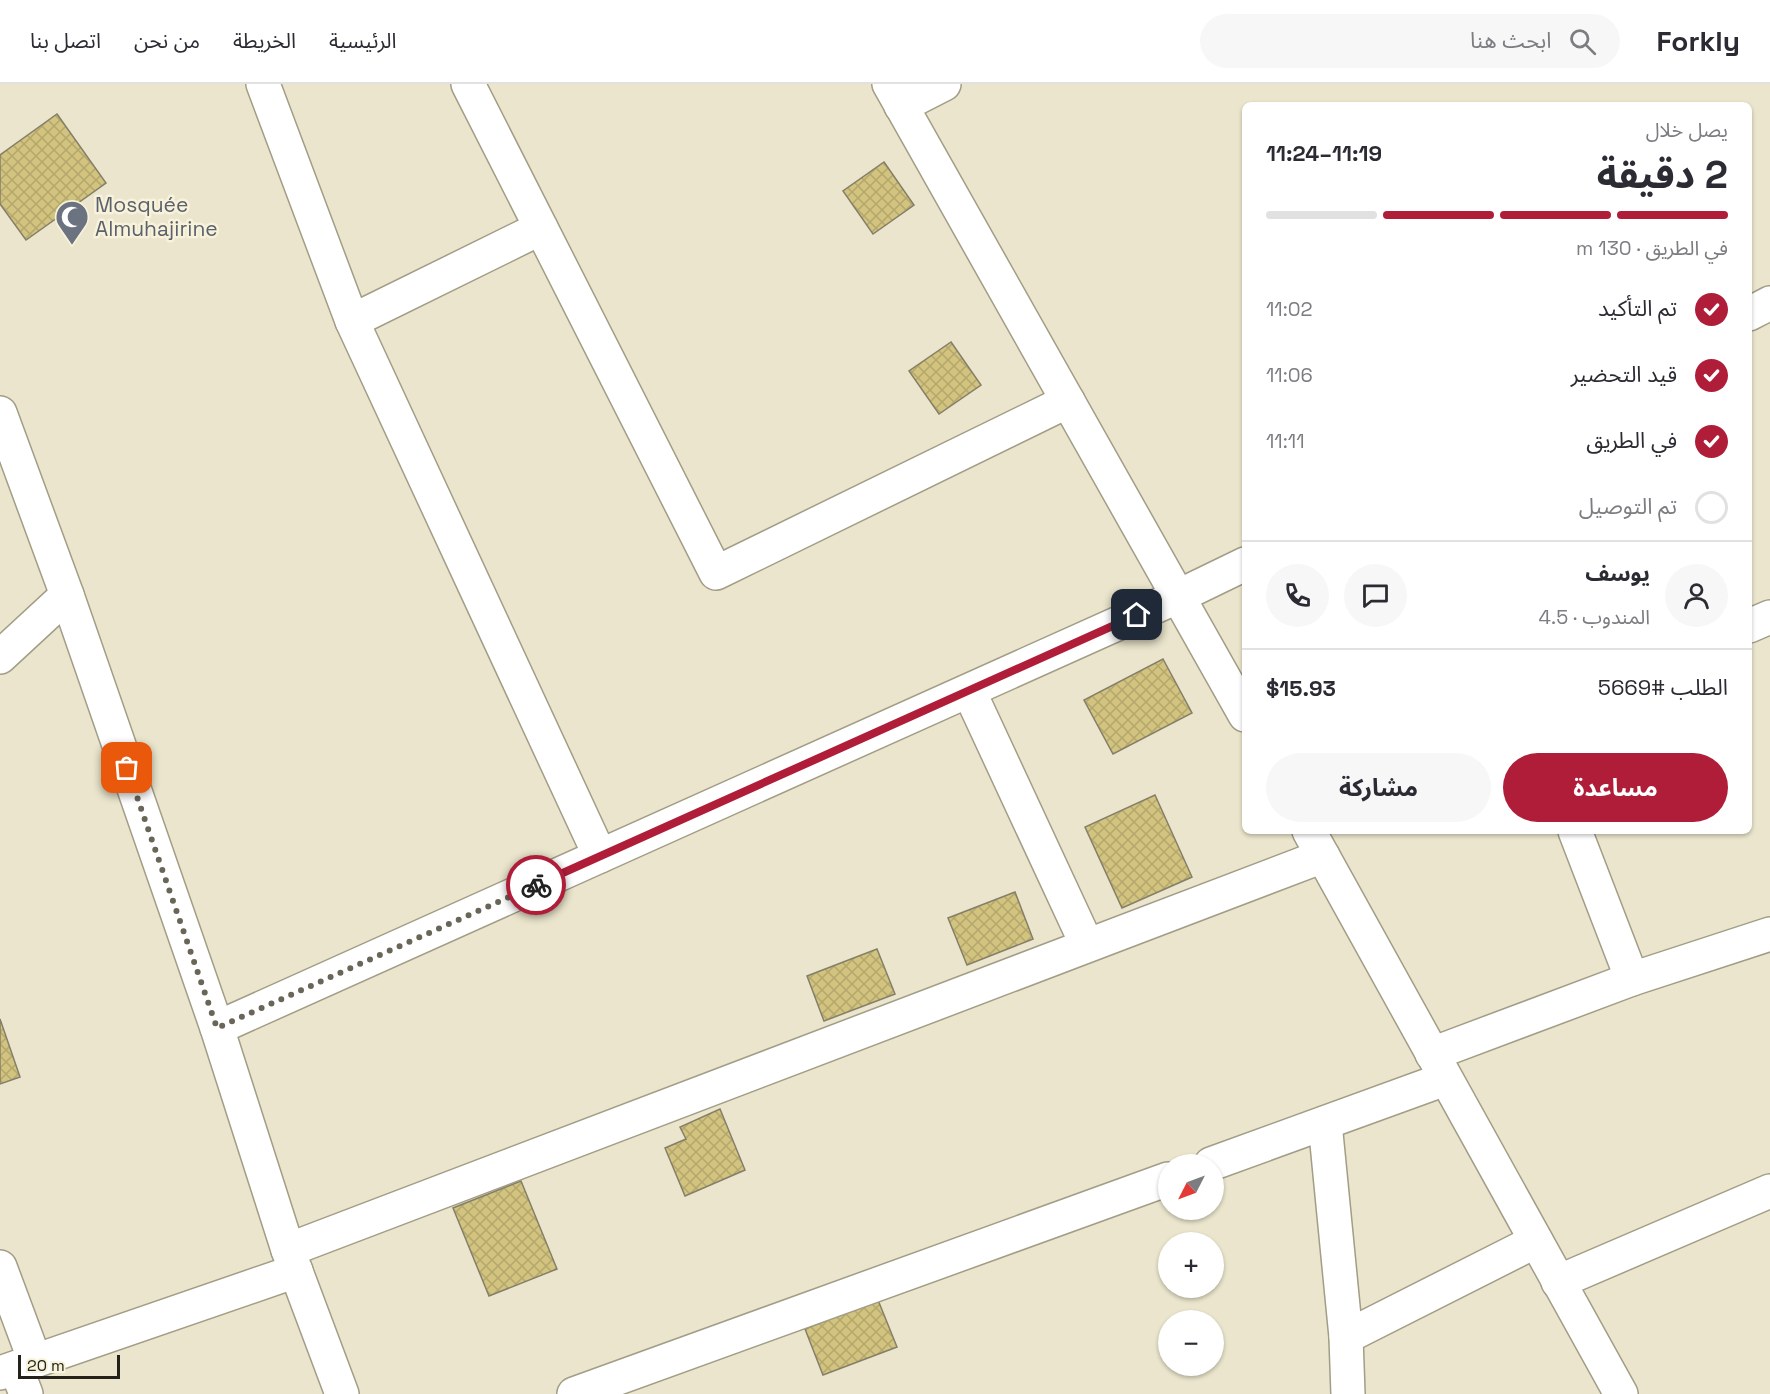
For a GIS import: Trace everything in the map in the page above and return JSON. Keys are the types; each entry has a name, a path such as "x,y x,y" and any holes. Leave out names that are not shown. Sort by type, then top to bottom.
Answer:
{"street":[{"path":"264,84 352,321 600,856"},
{"path":"468,84 716,573 1068,401"},
{"path":"944,84 895,95 1242,711"},
{"path":"352,321 541,228"},
{"path":"1752,312 1770,303"},
{"path":"0,413 67,595 217,1028 292,1260 342,1394"},
{"path":"217,1028 1179,597 1242,566"},
{"path":"0,657 67,595"},
{"path":"1752,625 1770,617"},
{"path":"969,691 1087,945"},
{"path":"1576,834 1632,979"},
{"path":"0,1268 19,1374 292,1260 1087,945 1316,844 1621,1394"},
{"path":"1224,1159 1325,1123 1439,1067 1632,979 1770,934"},
{"path":"1325,1123 1346,1337 1348,1394"},
{"path":"574,1394 1158,1183"},
{"path":"1558,1282 1770,1191"},
{"path":"1346,1337 1536,1241"}],"building":[{"path":"57,114 106,183 26,240 0,204 0,155"},
{"path":"884,162 914,205 873,234 843,191"},
{"path":"951,342 981,385 939,414 909,371"},
{"path":"1163,659 1192,713 1113,754 1084,700"},
{"path":"1155,795 1192,877 1122,908 1085,827"},
{"path":"1015,892 1033,939 967,965 948,918"},
{"path":"877,949 895,994 824,1021 807,976"},
{"path":"0,1019 20,1077 0,1084"},
{"path":"720,1109 745,1170 685,1196 665,1148 686,1139 680,1127"},
{"path":"521,1181 557,1269 489,1296 453,1208"},
{"path":"878,1300 897,1347 823,1375 805,1329"}],"way so far":[{"path":"127,768 217,1028 536,885"}],"place":[{"name":"Mosquée Almuhajirine","path":"72,246"}],"route":[{"path":"536,885 1137,615"}]}
